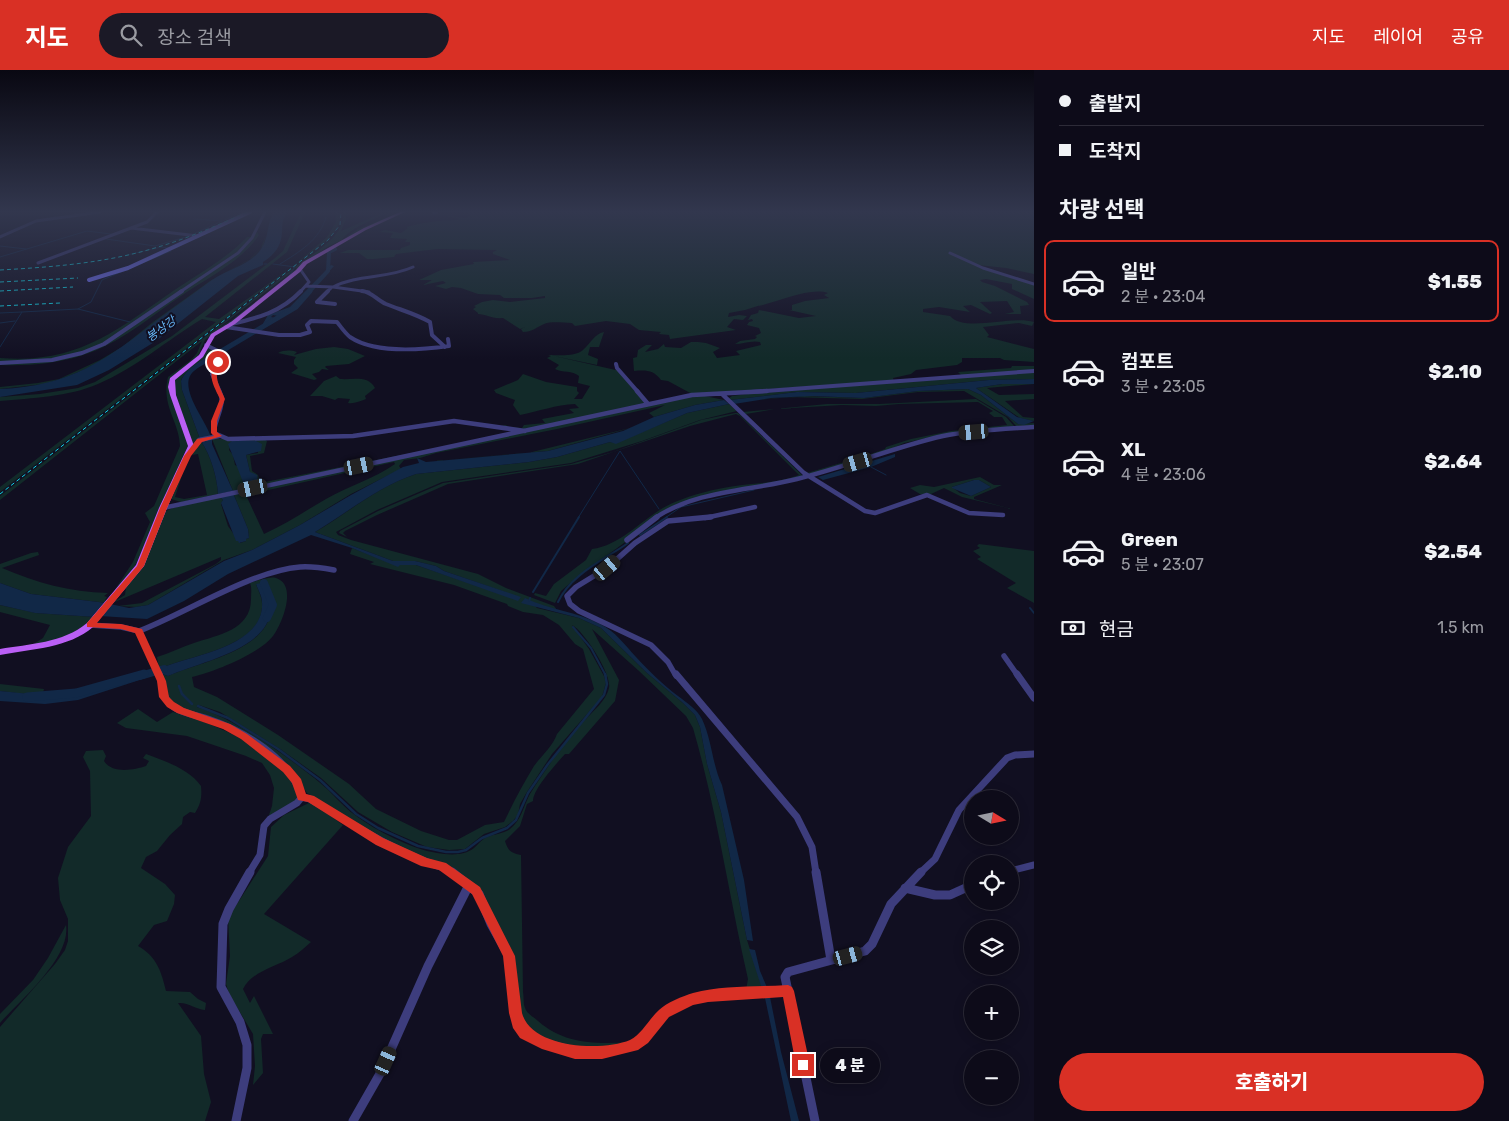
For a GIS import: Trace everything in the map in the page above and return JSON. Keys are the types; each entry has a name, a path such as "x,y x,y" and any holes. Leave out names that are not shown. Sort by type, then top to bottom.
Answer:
{"main road":[{"path":"0,652 65,640 83,632 140,566 163,508 191,446 190,438 175,400 171,382 178,373 200,356 212,335 229,325 308,261"}],"street":[{"path":"38,263 43,261"},
{"path":"89,280 128,268 143,261"},
{"path":"0,363 52,360 82,353 109,341 225,261"},
{"path":"968,261 983,268 1034,284"},
{"path":"335,304 317,302 332,287 345,280 375,278 413,267"},
{"path":"229,325 257,318 285,307 310,281 300,269"},
{"path":"307,286 332,287 371,293 384,303 416,314 430,322 432,335 445,347"},
{"path":"229,325 271,334 297,334 310,332 308,325 311,321 326,319 339,323 348,336 369,347 426,349 449,346 448,339"},
{"path":"206,345 224,354 213,373 214,386 222,395 222,402 214,425 214,433 219,436"},
{"path":"616,364 617,368 648,404"},
{"path":"163,508 692,395 723,395 1034,372"},
{"path":"723,395 808,477 870,513 880,512 927,495 969,513 1003,516"},
{"path":"188,456 200,440 219,436 247,439 281,436 329,437 373,434 433,424 464,422 527,431"},
{"path":"635,544 627,540 677,506 716,494 769,486 808,477 874,458 900,447 946,436 1034,427"},
{"path":"755,507 706,518 668,521 635,544 607,568 572,590 567,596 569,603 582,613 651,645 659,652 679,680 797,817 812,847 831,960"},
{"path":"93,622 138,631 173,617 233,588 295,567 334,570"},
{"path":"138,631 156,668 164,697 170,705 226,726 255,744 286,769 297,782 302,797"},
{"path":"1004,656 1034,698"},
{"path":"815,1121 785,977 788,972 866,951 872,944 891,904 935,859 942,841 959,810 1008,758 1015,755 1034,754"},
{"path":"302,797 310,799 380,842 425,863 442,866 458,879 469,884 479,894 491,924 509,956 518,1024 524,1033 547,1044 588,1054 618,1049 633,1045 643,1038 664,1013 692,1000 708,996 788,991"},
{"path":"236,1121 247,1068 247,1045 240,1022 221,987 224,924 229,909 260,855 264,826 270,819 297,803 302,797"},
{"path":"1019,869 1034,865"},
{"path":"353,1121 381,1072 428,966 469,884"},
{"path":"905,888 935,895 950,895 964,889"}],"green space":[{"path":"218,261 224,261 108,341 83,352 54,359 0,362 0,358 27,359 51,356 93,342 132,320"},
{"path":"226,261 233,261 122,337 96,350 52,362 31,365 0,365 0,363 51,361 101,346"},
{"path":"271,261 276,261 205,317 219,319 292,267 0,492 0,487 216,322 202,319 125,370 98,384 75,392 0,401 0,397 40,394 78,388 95,382 172,336"},
{"path":"303,261 309,261 232,322 205,340 198,356 170,379 188,445 136,564 121,586 114,591 133,562 150,522 145,513 154,506 180,446 177,429 168,405 166,387 168,377 191,360 197,353 202,341 0,500 0,496 295,267","holes":["295,267 296,269 232,320 217,329 293,271"]},
{"path":"1034,261 1034,274 978,265 1034,284 1034,299 1012,289 1012,284 986,279 980,280 1027,302 1029,305 1020,306 1021,314 1005,314 1014,312 1007,301 980,302 992,313 990,314 971,305 963,306 970,312 939,307 923,309 923,312 950,316 957,321 977,324 1013,320 1034,322 1032,326 1019,323 983,327 989,335 987,337 1034,349 1034,362 1004,360 1000,358 962,358 962,362 957,365 916,370 911,374 893,378 894,381 692,394 668,381 661,380 652,372 634,371 633,358 637,357 638,350 646,345 652,345 645,352 658,349 664,344 665,347 681,348 691,342 698,342 720,348 713,352 717,358 740,355 736,351 761,345 760,342 735,344 740,341 755,339 757,337 755,336 761,333 759,328 747,325 753,321 752,319 748,320 751,315 758,313 759,310 799,318 816,316 789,310 792,310 792,305 805,301 829,298 824,295 828,293 803,293 729,313 728,317 747,316 743,320 734,319 727,327 736,330 670,339 669,335 659,334 661,332 639,330 630,324 606,321 575,326 572,323 550,323 523,332 521,329 525,327 520,329 503,318 478,314 473,309 476,307 474,306 493,300 510,302 545,298 545,296 504,298 500,295 478,294 461,288 452,287 446,289 435,286 446,283 443,281 423,285 432,280 419,280 441,270 474,264 473,262"},
{"path":"216,278 126,345 98,364 69,376 45,384 0,389 0,387 59,379 100,360 122,347 153,322"},
{"path":"604,332 599,347 590,347 588,355 598,359 597,365 554,356 620,371 645,402 644,404 524,429 497,427 506,425 508,427 522,428 524,425 545,423 542,419 574,413 569,409 579,408 575,404 520,415 513,405 515,400 496,393 494,390 518,380 523,374 546,382 577,387 579,393 574,399 582,399 590,386 578,383 579,376 576,374 555,369 559,365 547,358 551,356 548,355 576,354 595,337"},
{"path":"334,347 348,349 365,356 349,364 326,366 329,370 322,369 312,374 317,379 314,380 291,373 298,368 294,364 296,357 278,353 283,351 297,352 294,355 316,349"},
{"path":"207,348 219,353 197,364 181,380 182,390 200,439 193,446 173,385 179,374 199,358"},
{"path":"1012,366 1034,366 1034,371 962,376 958,372 1011,368"},
{"path":"1034,372 1034,379 989,380 856,393 797,392 730,400 729,398 755,393"},
{"path":"336,376 340,379 368,381 375,388 365,396 366,399 352,403 348,403 350,399 338,398 335,400 322,396 310,396 324,381"},
{"path":"1002,384 1034,384 987,388 999,395 1034,394 1034,399 1005,401 1023,417 1034,418 1034,421 1020,418 976,388"},
{"path":"968,389 981,395 1018,424 1034,423 1034,426 1016,426 1008,417 964,391 918,392 862,399 791,397 864,398 918,391"},
{"path":"692,396 705,396 724,400 695,405 654,417 649,413 665,405 404,460 399,466 401,469 351,494 300,525 252,550 224,560 148,605 136,607 118,606 142,603 216,564 221,560 221,557 110,604 125,595 126,587 142,568 162,516 166,511 219,496 223,500 221,504 228,526 240,543 246,541 249,538 248,529 233,493","holes":["394,462 395,464 334,494 264,534 246,495"]},
{"path":"976,399 1006,417 1015,427 946,434 904,443 887,451 813,474 807,473 868,455 911,439 951,431 1007,425 1002,417 994,417 989,413 993,411 978,402 876,406 842,405 775,409 746,414 743,412 827,404 879,404"},
{"path":"729,404 737,411 700,420 642,441 571,463 442,482 377,510 336,532 338,535 351,540 478,574 506,588 554,606 557,610 533,603 537,608 579,618 601,628 647,673 695,715 700,727 707,764 721,812 747,940 762,987 746,990 748,979 716,822 693,728 686,716 592,629 619,680 615,701 569,754 565,754 546,776 537,790 533,801 527,804 520,826 505,841 510,851 521,855 523,992 526,1010 548,1029 571,1039 594,1043 631,1042 588,1050 548,1041 527,1031 521,1022 511,955 506,942 488,910 451,868 444,864 426,860 381,840 307,793 299,781 245,735 182,709 166,697 162,674 168,676 214,660 246,645 258,635 267,623 271,608 269,591 266,586 256,584 262,601 260,618 251,630 238,640 223,648 159,669 157,657 232,630 245,618 250,609 250,583 267,578 276,578 283,582 287,596 284,614 273,636 247,656 224,667 192,677 194,687 217,697 278,735 349,784 376,809 421,831 449,840 457,840 485,825 504,822 534,766 557,734 594,689 583,649 575,644 559,625 543,615 523,612 507,604 454,585 370,564 374,562 350,554 352,548 391,563 416,565 504,595 505,592 444,571 436,566 415,561 393,561 315,532 388,486 416,474 529,462 557,457 610,442 616,443 687,413","holes":["572,625 590,644 602,663 609,682 609,688 605,697 555,756 530,794 520,817 514,825 507,831 485,838 470,851 461,854 427,851 384,833 350,811 324,786 277,750 244,729 197,707 199,705 220,712 280,749 321,778 358,812 392,832 427,847 449,850 465,849 484,834 505,827 513,821 518,815 520,804 552,754 602,697 606,683 604,676 589,649"]},
{"path":"738,413 803,476 677,504 575,579 561,591 555,603 534,595 535,593 546,596 554,584 586,560 592,549 614,542 664,507 682,499 712,490 775,481 799,475 736,414 690,426 578,464 448,484 345,531 343,533 347,537 339,533 378,511 443,483 571,464 613,452 701,420"},
{"path":"634,427 548,451 530,453"},
{"path":"522,431 233,491 212,439 264,439 267,441 264,453 250,456 252,471 258,475 260,483","holes":["232,441 256,441 258,453 246,455 250,472 235,465 233,455 229,450"]},
{"path":"201,441 213,467 218,494 181,502 171,499 183,472 175,497 184,499 207,495 198,454 192,455"},
{"path":"980,477 994,485 1002,485 974,497 974,499 1012,509 962,497 944,488 931,494 920,494 910,488 920,485 934,487","holes":["979,480 991,487 971,496 960,493 952,487"]},
{"path":"979,544 1034,551 1034,603 1007,588 1016,583 977,559 981,557 973,551 980,548 977,546"},
{"path":"38,552 39,555 2,568 54,586 80,591 108,593 104,596 107,597 105,600 107,603 31,594 0,583 0,564"},
{"path":"0,605 36,613 95,617 71,637 32,645 43,638 50,625 0,612"},
{"path":"0,684 44,689 42,696 0,691"},
{"path":"138,709 157,722 173,712 209,724 244,740 275,763 288,777 299,793 298,799 268,818 272,806 274,788 270,775 262,763 187,736 126,728 117,723"},
{"path":"103,750 106,756 104,761 112,768 130,770 146,766 149,761 143,758 146,754 183,770 201,786 201,800 195,813 190,812 183,817 182,824 157,851 146,857 141,868 165,884 175,895 174,904 167,921 154,925 138,946 154,960 166,991 190,992 206,1003 205,1010 178,1003 201,1036 204,1074 211,1102 205,1121 0,1121 0,1027 65,950 68,941 68,919 60,900 58,878 68,847 91,816 90,771 83,757 86,751"},
{"path":"311,802 343,825 264,914 311,942 292,957 252,978 243,989 250,1003 254,996 273,1034 263,1034 261,1039 263,1073 253,1085 255,1066 253,1034 229,994 226,984 230,956 228,918 268,856 271,827 284,815"},
{"path":"66,925 61,951 53,964 31,991 0,1023 0,1014 33,980 48,958"}],"water":[{"name":"봉상강","path":"247,261 264,261 263,265 238,276 156,341 109,370 77,385 0,397 0,389 47,383 86,368 122,346 212,280"},
{"path":"331,265 334,266 294,310 283,317 273,315 271,317 280,319 262,329 257,328 261,327 268,315 290,307"},
{"path":"219,353 215,358 194,371 189,377 190,394 211,437 200,439 182,390 181,381 183,376 197,363"},
{"path":"1034,379 1034,384 1002,384 976,388 1017,417 1034,421 1024,425 1018,424 981,395 968,389 918,391 864,398 812,396 771,398 734,404 730,400 797,392 856,393 989,380"},
{"path":"724,400 729,404 687,413 616,444 610,442 557,457 529,462 416,474 376,493 315,532 393,561 415,561 436,566 444,571 521,597 518,601 416,565 400,565 398,567 352,548 311,535 228,574 184,601 147,619 100,616 110,604 129,608 148,605 224,561 252,550 300,525 403,467 419,463 417,458 426,462 548,451 623,431 654,417 695,405"},
{"path":"212,439 212,444 233,491 218,494 213,467 201,441"},
{"path":"232,441 256,441 262,444 261,451 246,455 250,472 257,475 258,483 246,485 243,482 228,444"},
{"path":"895,454 895,457 871,467 823,480 818,477"},
{"path":"979,480 991,487 971,496 952,488 952,487"},
{"path":"233,493 248,529 249,538 239,543 236,541 221,503 223,500 219,496"},
{"path":"0,583 31,594 107,603 95,617 35,613 0,605"},
{"path":"261,583 267,588 271,608 267,624 255,637 240,648 221,656 168,676 162,674 159,669 222,647 238,640 251,630 260,618 262,600 256,584"},
{"path":"525,598 582,616 610,630 656,677 692,706 700,715 708,735 722,785 744,880 753,941 747,940 721,812 707,764 700,727 695,715 647,673 601,628 579,618 521,603"},
{"path":"154,671 155,675 78,700 45,704 0,701 0,691 61,697"},
{"path":"749,949 755,950 760,971 769,992 781,1052 799,1121 791,1121 765,998"}],"waterway":[{"path":"78,309 91,302 102,280 147,261"},
{"path":"280,264 284,261"},
{"path":"309,292 328,271 329,261"},
{"path":"273,264 295,267 289,276"},
{"path":"215,355 296,307 310,291"},
{"path":"22,312 78,309"},
{"path":"78,309 130,322"},
{"path":"0,313 22,312"},
{"path":"0,347 22,312"},
{"path":"0,323 15,321"},
{"path":"578,518 620,451 659,509"},
{"path":"871,467 886,475"},
{"path":"665,518 681,507 754,490"},
{"path":"533,592 579,517"},
{"path":"640,535 667,517"},
{"path":"558,602 571,583 628,543"},
{"path":"264,583 273,605 267,618"},
{"path":"1030,608 1034,613"},
{"path":"573,627 591,648 605,674"},
{"path":"140,676 164,669"},
{"path":"27,697 76,693 144,674"},
{"path":"198,706 228,718 278,749 320,780 356,814 378,828 418,846 446,852 458,852 466,850 482,838 507,828 516,820 528,793 548,764 604,695 607,684 605,674"},
{"path":"179,686 182,694 192,704"}],"railway":[{"path":"0,270 100,261"},
{"path":"0,494 301,261"},
{"path":"0,282 78,278"},
{"path":"0,291 73,287"},
{"path":"0,306 60,303"}],"route":[{"path":"218,362 213,370 213,380 214,386 222,395 220,410 214,421 214,433 219,436 197,442 188,456 163,508 140,566 134,576 90,625 121,627 138,631 151,654 162,681 164,697 170,705 226,726 244,736 280,762 297,782 302,797 310,799 380,842 425,863 442,866 458,879 469,884 479,894 491,924 509,956 515,1013 518,1024 524,1033 547,1044 575,1052 588,1054 602,1053 633,1045 643,1038 664,1013 678,1004 708,996 788,991 803,1065"}]}
